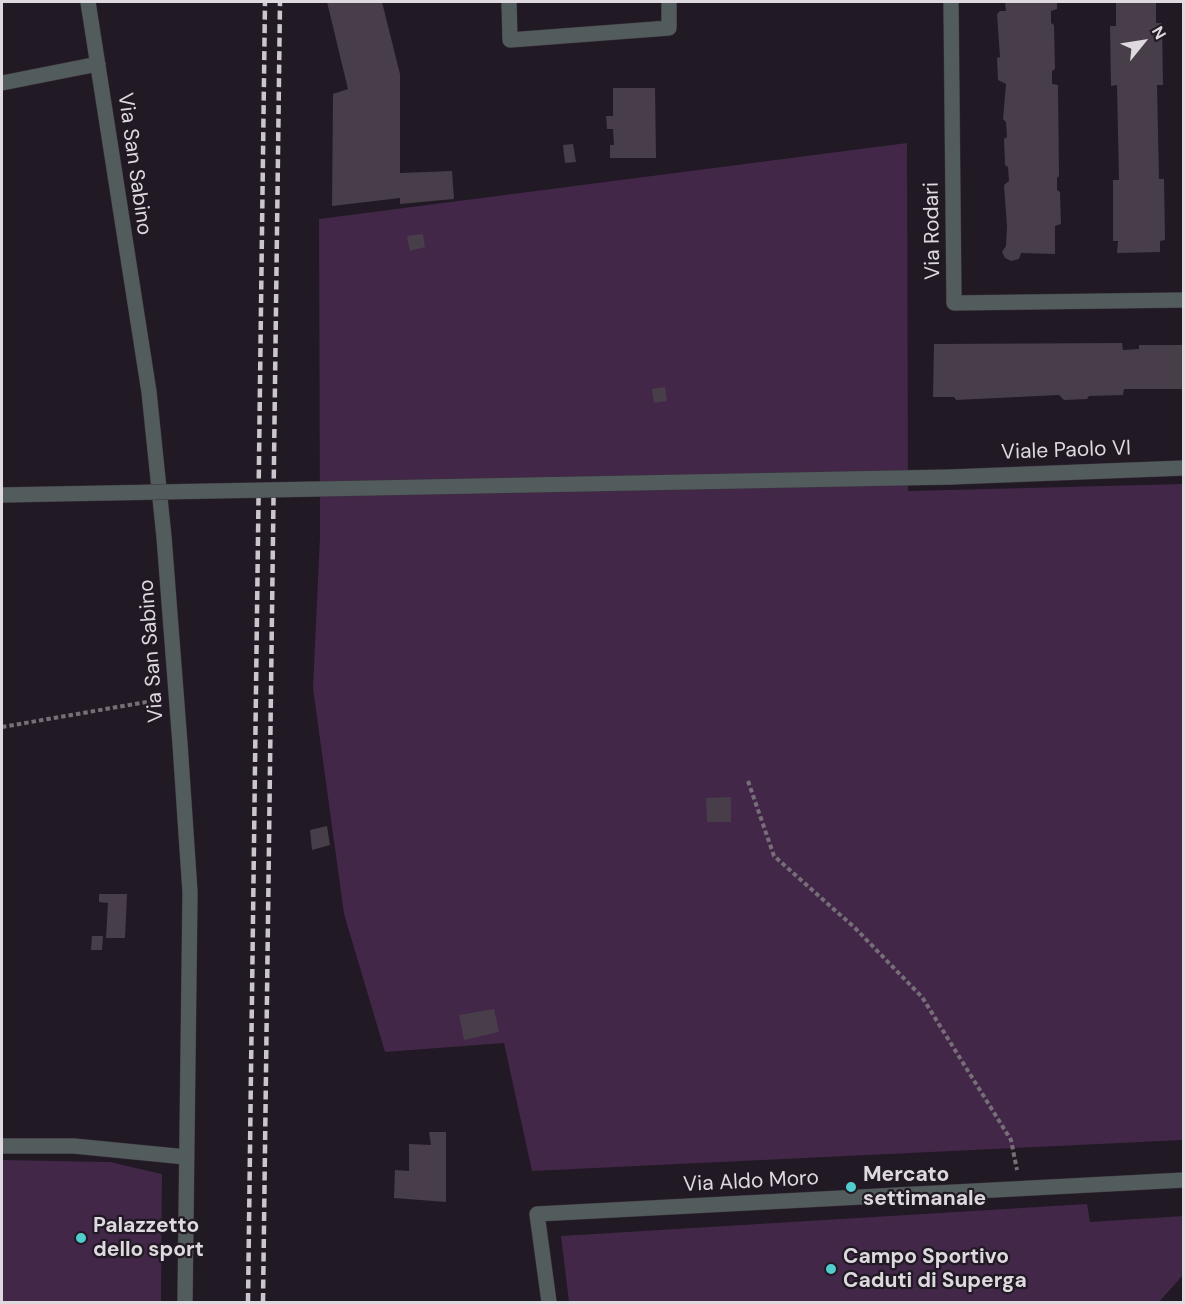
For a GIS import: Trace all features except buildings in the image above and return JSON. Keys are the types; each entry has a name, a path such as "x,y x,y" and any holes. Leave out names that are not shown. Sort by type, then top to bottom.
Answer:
{"street":[{"name":"Via San Sabino","path":"88,2 149,392 164,537 176,697 190,892 185,1302"},
{"path":"509,2 510,40 669,28 669,2"},
{"name":"Via Rodari","path":"951,2 954,303 1184,300"},
{"path":"2,83 98,64"},
{"name":"Viale Paolo VI","path":"2,495 951,477 1184,468"},
{"path":"2,1146 74,1146 186,1157"},
{"name":"Via Aldo Moro","path":"549,1302 537,1214 1184,1180"}],"path":[{"path":"2,727 176,697"},
{"path":"748,781 774,856 855,928 922,997 1011,1140 1021,1189"}],"shaded area":[{"path":"907,143 908,491 1183,484 1183,1140 532,1171 504,1043 385,1052 344,914 313,688 320,537 319,219"},
{"name":"Palazzetto dello sport","path":"2,1160 110,1162 162,1174 161,1302 2,1302"},
{"name":"Campo Sportivo Caduti di Superga","path":"1087,1204 1090,1222 1183,1216 1183,1275 1159,1302 569,1302 561,1236"}],"railway":[{"path":"248,1302 265,2"},
{"path":"263,1302 280,2"}],"place":[{"name":"Mercato settimanale","path":"851,1187"},
{"name":"Palazzetto dello sport","path":"81,1238"},
{"name":"Campo Sportivo Caduti di Superga","path":"831,1269"}]}
